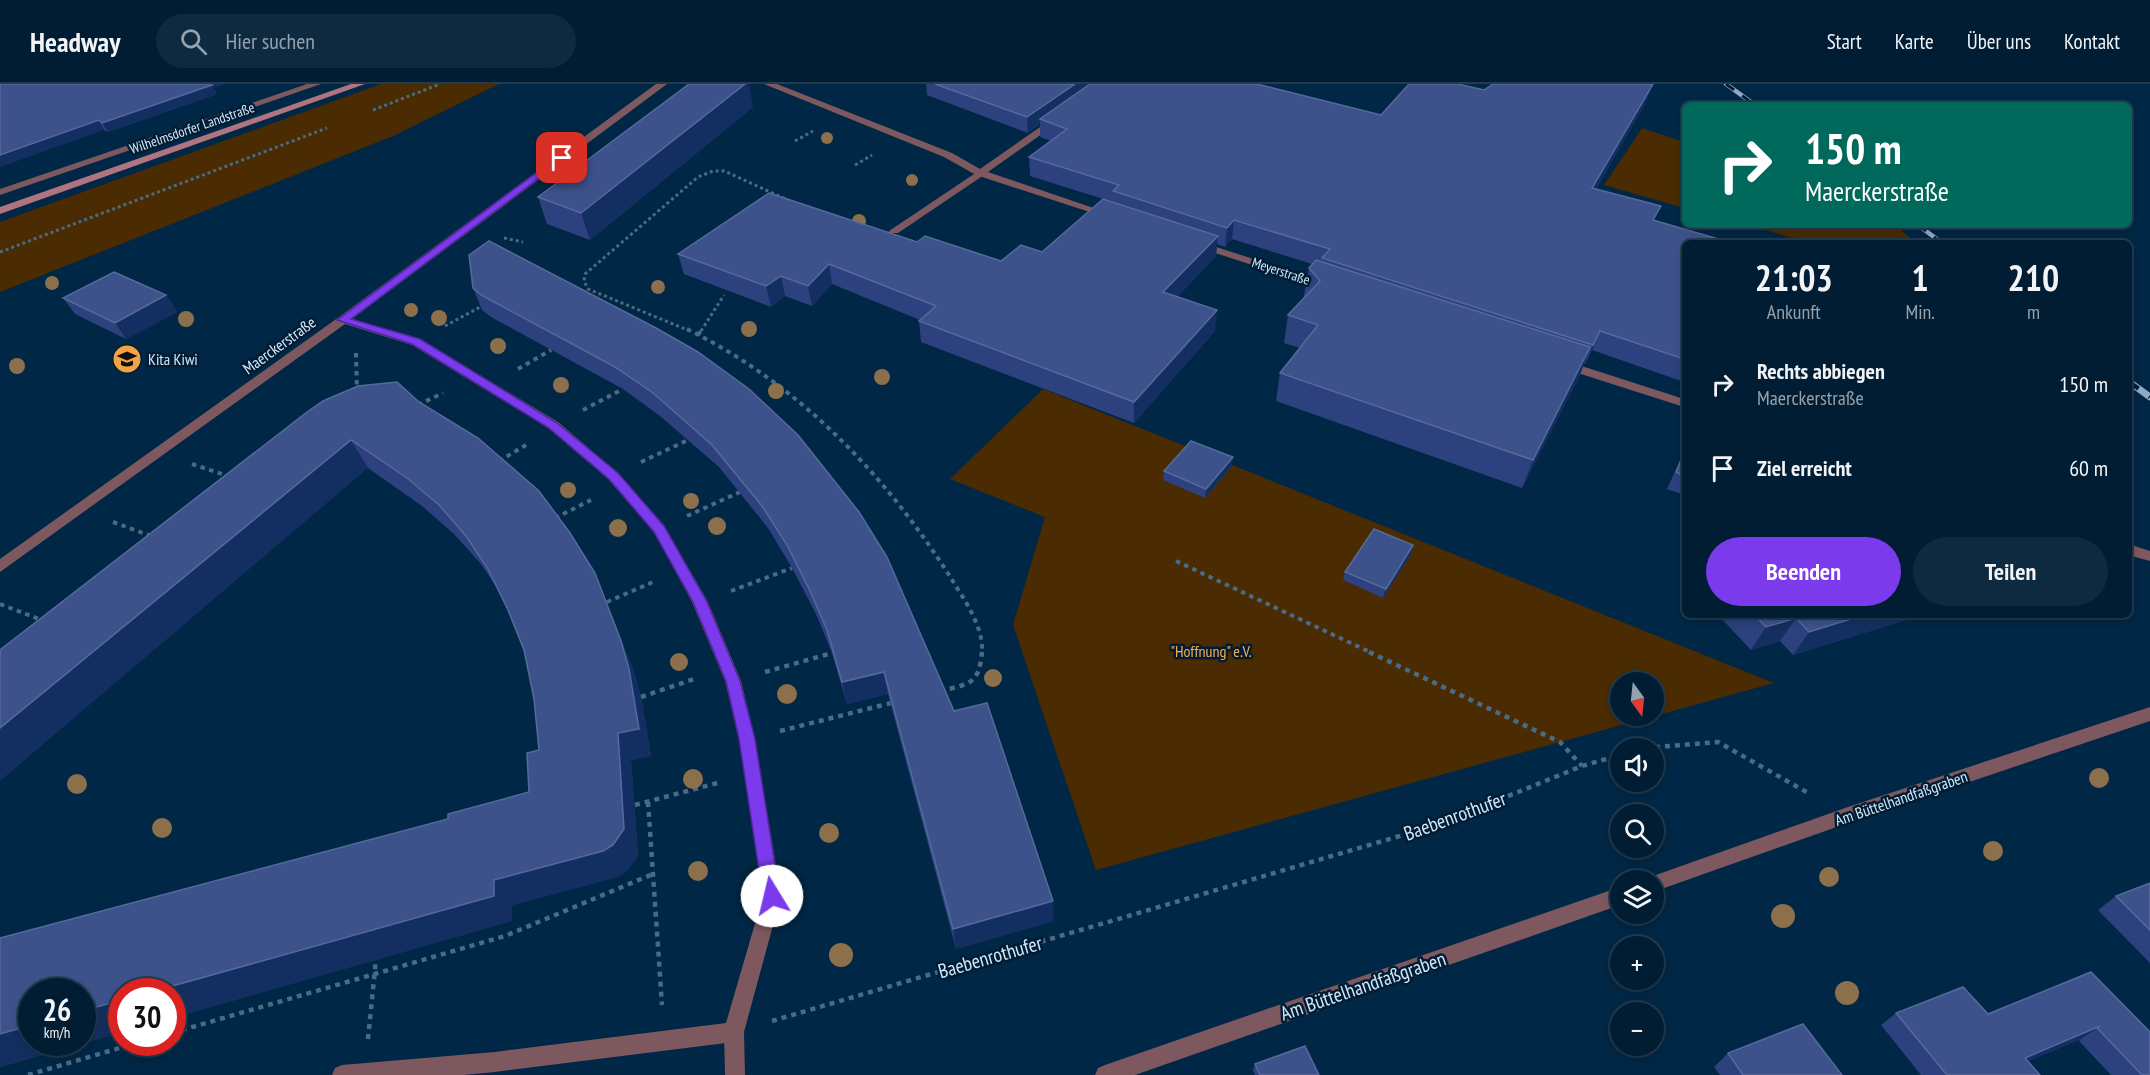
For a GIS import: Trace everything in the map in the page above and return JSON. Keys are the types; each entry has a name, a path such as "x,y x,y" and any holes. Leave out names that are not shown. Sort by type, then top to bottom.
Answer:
{"main road":[{"name":"Wilhelmsdorfer Landstraße","path":"0,211 360,84"}],"street":[{"name":"Wilhelmsdorfer Landstraße","path":"0,192 316,84"},
{"name":"Maerckerstraße","path":"0,567 342,320 662,84"},
{"path":"768,84 948,155 980,173 1116,218"},
{"path":"894,231 1065,114"},
{"path":"31,183 34,199"},
{"name":"Meyerstraße","path":"1184,240 1343,292"},
{"path":"342,320 416,342 554,426 617,480 659,529 700,602 730,674 747,739 772,896 734,1032 735,1075"},
{"path":"1548,359 1682,403"},
{"path":"2132,550 2150,556"},
{"name":"Am Büttelhandfaßgraben","path":"1664,880 1848,815 2150,714"},
{"name":"Am Büttelhandfaßgraben","path":"1105,1075 1610,899"},
{"path":"342,1075 364,1071 495,1062 734,1032"}],"path":[{"path":"367,112 440,84"},
{"path":"0,252 334,125"},
{"path":"798,205 724,171 713,171 698,177 585,274 584,280 588,289 698,335 757,371 816,416 872,468 916,524 957,588 982,642 980,672 968,684 933,692"},
{"path":"698,335 724,295"},
{"path":"357,394 356,352 382,332"},
{"path":"414,405 422,405 472,375"},
{"path":"491,467 554,426 623,389"},
{"path":"552,520 688,440"},
{"path":"159,453 237,479"},
{"path":"659,529 741,492"},
{"path":"79,510 152,536"},
{"path":"1176,561 1560,742 1582,766"},
{"path":"700,602 792,568"},
{"path":"607,602 682,569"},
{"path":"0,604 54,625"},
{"path":"641,697 730,674 832,652"},
{"path":"747,739 898,701"},
{"path":"1664,746 1718,742 1848,815"},
{"name":"Baebenrothufer","path":"734,1032 1437,825 1582,766 1610,759"},
{"path":"635,806 752,773"},
{"path":"648,802 664,1041"},
{"path":"186,1029 506,936 653,874"},
{"path":"364,1071 376,959"},
{"path":"28,1075 108,1051"}],"green space":[{"path":"381,84 499,84 393,136 0,292 0,222"},
{"path":"1642,128 1682,141 1682,207 1604,185"},
{"path":"1758,228 1898,228 1913,240 1800,240"},
{"name":"\"Hoffnung\" e.V.","path":"1043,389 1774,683 1664,713 1664,672 1610,672 1610,726 1618,726 1096,870 1013,625 1045,517 950,479"}],"building":[{"path":"0,84 212,85 102,123 99,120 0,155"},
{"path":"689,84 745,84 581,213 538,197"},
{"path":"935,84 1075,84 1027,117"},
{"path":"1090,84 1257,84 1381,115 1409,84 1458,84 1484,90 1493,84 1653,84 1592,188 1661,206 1653,220 1722,240 1682,240 1682,358 1600,331 1593,345 1322,258 1330,249 1234,220 1227,228 1113,191 1119,185 1029,157 1067,129 1040,119"},
{"path":"769,193 917,242 925,236 1001,261 1021,245 1042,252 1103,199 1218,236 1163,292 1217,310 1134,402 919,321 936,306 829,264 808,286 781,276 766,286 678,254"},
{"path":"489,241 698,352 749,389 798,435 859,512 887,557 954,711 987,703 1053,901 953,929 884,672 842,682 827,630 787,545 762,506 712,445 653,393 615,367 481,295 473,288 469,255"},
{"path":"1316,260 1590,347 1533,460 1280,373 1318,325 1288,315 1320,281 1309,268"},
{"path":"114,272 166,295 115,323 63,298"},
{"path":"397,382 419,402 478,438 539,491 570,533 595,573 621,641 629,669 639,729 618,733 624,829 613,845 603,851 494,880 494,896 186,982 186,978 108,978 108,1004 96,1007 96,978 18,978 18,1029 0,1034 0,938 448,819 448,814 529,792 527,753 539,750 534,699 524,650 488,569 466,536 439,505 407,478 351,440 0,728 0,650 307,412 323,401 358,386"},
{"path":"1191,441 1233,457 1206,489 1164,471"},
{"path":"1682,458 1682,475 1676,472"},
{"path":"1374,529 1413,545 1386,589 1345,572"},
{"path":"1757,618 1796,618 1766,627"},
{"path":"1796,618 1854,618 1809,632"},
{"path":"2150,883 2150,930 2116,896"},
{"path":"2091,972 2150,1032 2150,1075 2142,1075 2097,1028 2100,1026 2025,1058 2040,1075 1947,1075 1896,1013 1963,987 1988,1014"},
{"path":"1803,1024 1842,1075 1743,1075 1728,1053"},
{"path":"1305,1046 1319,1075 1260,1075 1255,1064"}],"railway":[{"path":"1726,84 1751,102"},
{"path":"1922,228 1938,240"},
{"path":"2132,384 2150,397"}],"place":[{"name":"Kita Kiwi","path":"127,359"}],"route":[{"path":"562,158 342,320 416,342 553,425 614,476 659,529 700,602 733,681 747,739 772,896"}]}
